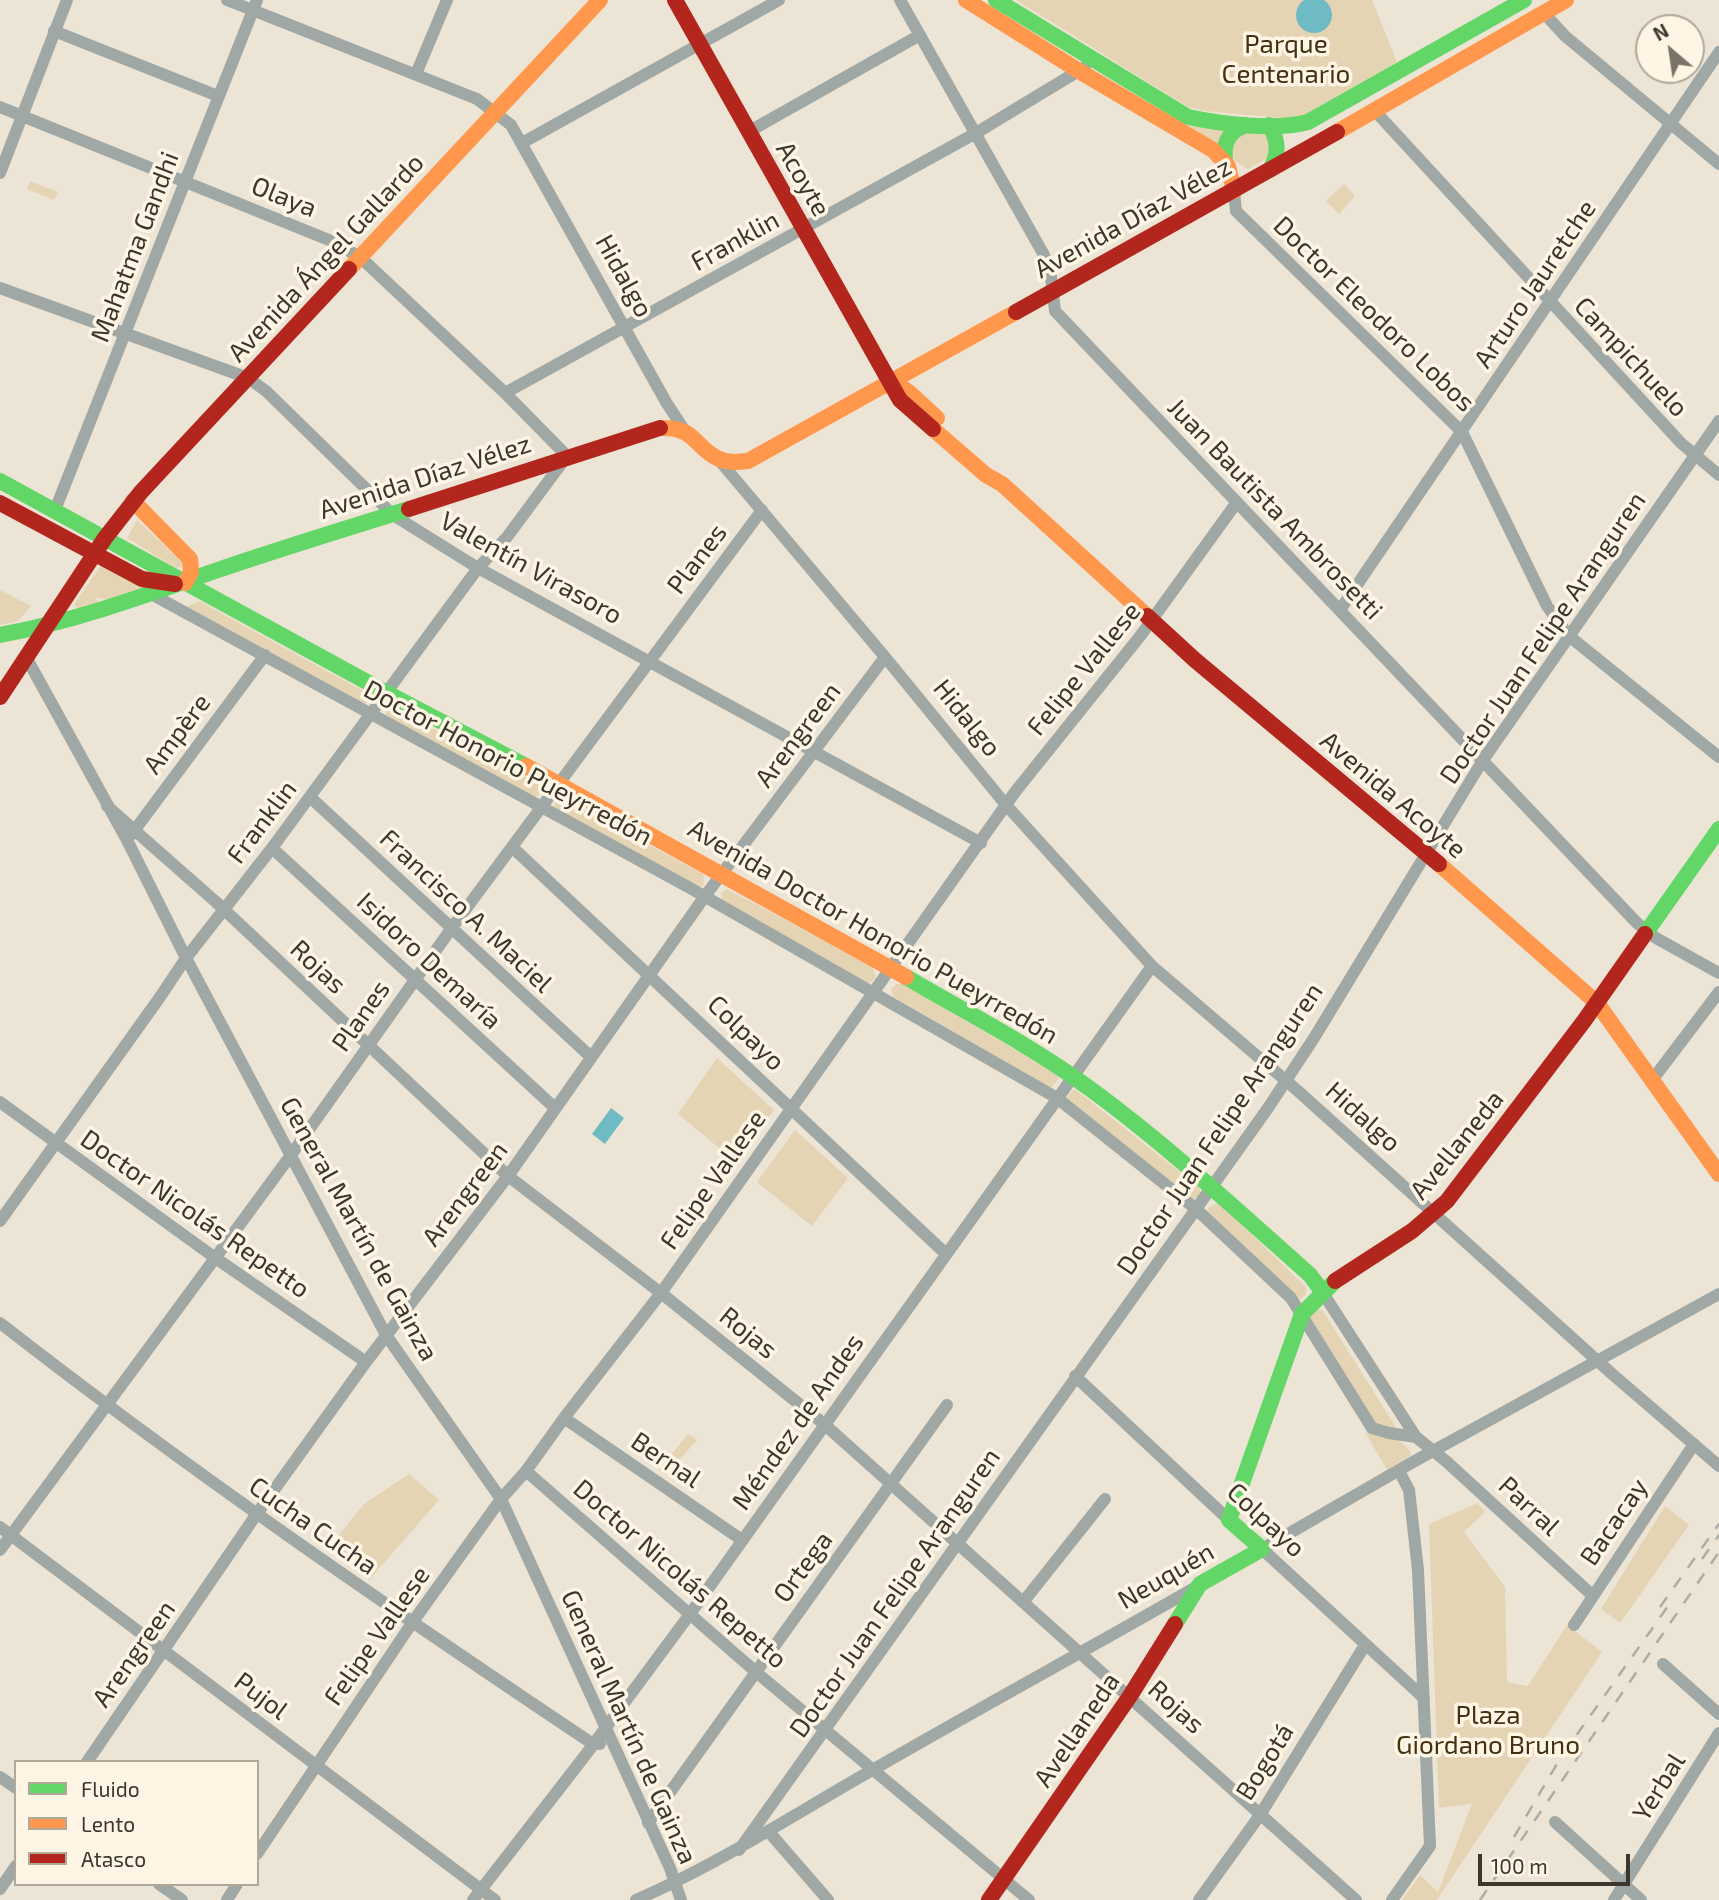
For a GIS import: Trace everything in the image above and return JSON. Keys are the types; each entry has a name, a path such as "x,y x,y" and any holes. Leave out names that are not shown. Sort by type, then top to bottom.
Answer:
{"main road":[{"name":"Avenida Ángel Gallardo","path":"0,697 94,553 134,501 600,0"},
{"name":"Acoyte","path":"675,0 891,380"},
{"path":"966,0 1205,145 1225,160"},
{"path":"996,0 1181,114 1216,123 1269,125 1302,124 1524,0"},
{"name":"Avenida Díaz Vélez","path":"719,460 738,463 748,461 1234,191 1374,110 1541,7 1566,0"},
{"path":"1346,100 1374,110"},
{"path":"1234,191 1232,175 1225,160 1224,144 1238,127 1252,124"},
{"path":"1269,125 1279,146 1270,170"},
{"name":"Avenida Acoyte","path":"891,380 910,393 992,468 1002,484 1217,679 1427,854 1597,1003 1719,1174"},
{"name":"Avenida Díaz Vélez","path":"0,636 78,619 153,595 215,571 658,428 683,428"},
{"name":"Hidalgo","path":"683,428 719,460"},
{"name":"Avenida Doctor Honorio Pueyrredón","path":"0,481 387,693 559,783 892,969 1074,1076 1212,1187 1310,1275 1321,1290"},
{"path":"134,501 190,559 191,572 184,583"},
{"name":"Avenida Doctor Honorio Pueyrredón","path":"0,503 142,579 161,583 184,583"},
{"path":"0,636 17,642 26,657"},
{"name":"Avellaneda","path":"1229,1520 1303,1314 1321,1290 1334,1280 1434,1215 1597,1003 1719,829"},
{"name":"Colpayo","path":"1229,1520 1262,1549"},
{"name":"Neuquén","path":"1200,1584 1262,1549"},
{"name":"Avellaneda","path":"989,1900 1130,1696 1200,1584"}],"street":[{"path":"0,173 67,0"},
{"name":"Hidalgo","path":"227,0 255,5 477,99 511,125 683,428"},
{"path":"416,74 447,0"},
{"path":"523,143 779,0"},
{"name":"Juan Bautista Ambrosetti","path":"900,0 1044,255 1050,269 1055,311 1647,932 1719,973"},
{"name":"Mahatma Gandhi","path":"55,510 255,5"},
{"path":"1541,7 1565,36 1719,164"},
{"path":"54,31 218,96"},
{"path":"748,132 920,35"},
{"name":"Arturo Jauretche","path":"1340,610 1719,52"},
{"name":"Franklin","path":"505,393 976,133 1094,62"},
{"name":"Olaya","path":"0,107 329,240 360,257 505,393 567,456"},
{"name":"Campichuelo","path":"1374,110 1681,443 1719,475"},
{"name":"Doctor Eleodoro Lobos","path":"1234,191 1236,211 1462,432 1547,606 1569,636 1719,757"},
{"name":"Valentín Virasoro","path":"0,288 248,379 266,391 393,514 478,568 981,842"},
{"name":"Doctor Juan Felipe Aranguren","path":"739,1850 1286,1081 1482,760 1719,421"},
{"name":"Franklin","path":"0,1221 186,958 272,848 478,568 507,537 567,456"},
{"name":"Hidalgo","path":"719,460 726,472 762,510 1006,804 1152,966 1286,1081 1719,1465"},
{"name":"Felipe Vallese","path":"259,1851 412,1623 501,1499 526,1471 661,1293 1006,804 1152,621 1237,502"},
{"name":"Planes","path":"0,1550 5,1531 107,1406 451,929 762,510"},
{"name":"Doctor Honorio Pueyrredón","path":"153,595 705,896 1057,1098 1196,1209 1291,1298 1372,1428 1416,1437"},
{"name":"Ampère","path":"127,840 265,655"},
{"name":"General Martín de Gainza","path":"26,657 127,840 186,958 386,1335 501,1499 670,1868 681,1900"},
{"name":"Arengreen","path":"88,1760 256,1514 386,1335 508,1176 705,896 885,657"},
{"name":"Francisco A. Maciel","path":"310,797 591,1057"},
{"name":"Rojas","path":"107,806 224,910 508,1176 661,1293 824,1424 1356,1900"},
{"name":"Colpayo","path":"512,847 946,1254"},
{"name":"Isidoro Demaría","path":"272,848 555,1108"},
{"name":"Méndez de Andes","path":"477,1895 690,1614 1152,966"},
{"path":"1653,1079 1719,992"},
{"name":"Doctor Nicolás Repetto","path":"0,1102 214,1257 366,1362"},
{"name":"Avenida Doctor Honorio Pueyrredón","path":"1321,1290 1416,1437 1434,1451"},
{"name":"Neuquén","path":"1262,1549 1719,1294"},
{"name":"Cucha Cucha","path":"0,1323 107,1406 256,1514 593,1744"},
{"name":"Colpayo","path":"1075,1376 1229,1520"},
{"name":"Ortega","path":"649,1823 947,1405"},
{"name":"Bernal","path":"564,1418 742,1540"},
{"name":"Bacacay","path":"1574,1625 1694,1444"},
{"name":"Parral","path":"1434,1451 1592,1595"},
{"name":"Doctor Nicolás Repetto","path":"526,1471 756,1672 1029,1900"},
{"path":"1392,1900 1430,1846 1417,1557 1409,1490 1399,1471"},
{"path":"1024,1601 1105,1499"},
{"name":"Pujol","path":"5,1531 315,1765 477,1895 495,1900"},
{"name":"Colpayo","path":"1262,1549 1424,1698"},
{"name":"Neuquén","path":"636,1900 739,1850 873,1770 1200,1584"},
{"name":"Bogotá","path":"1199,1900 1260,1815 1365,1645"},
{"path":"1663,1664 1719,1714"},
{"name":"Yerbal","path":"1614,1900 1719,1733"},
{"path":"593,1744 612,1745"},
{"path":"1555,1822 1640,1900"},
{"path":"769,1832 828,1900"},
{"path":"0,1889 14,1869"},
{"path":"162,1886 182,1900"}],"green space":[{"name":"Parque Centenario","path":"1016,0 1372,0 1397,62 1305,115 1292,119 1205,111 1188,107"},
{"path":"1183,121 1225,130 1218,146"},
{"path":"1246,131 1264,134 1270,145 1268,158 1248,169 1234,160 1231,153 1231,144"},
{"path":"30,181 58,192 54,200 27,189"},
{"path":"1344,184 1355,196 1339,214 1326,201"},
{"path":"137,520 183,563 184,567 176,568 127,538"},
{"path":"102,564 148,588 109,600 94,597 98,601 106,602 84,607 89,599 78,609 75,603"},
{"path":"0,590 31,606 18,621 0,625"},
{"path":"199,601 367,693 370,701 362,705 184,608"},
{"path":"392,707 538,784 541,793 533,798 386,719 386,710"},
{"path":"560,797 703,874 704,884 700,887 554,809 556,799"},
{"path":"727,889 872,966 876,978 869,983 863,982 722,902 721,893"},
{"path":"902,984 1057,1074 1059,1078 1051,1088 894,997 891,989"},
{"path":"717,1058 774,1110 736,1162 678,1114"},
{"path":"1073,1090 1199,1187 1201,1194 1193,1200 1068,1100 1067,1097"},
{"path":"795,1130 848,1178 812,1226 757,1182"},
{"path":"1220,1204 1306,1287 1306,1295 1300,1299 1296,1297 1207,1212 1209,1207"},
{"path":"1319,1309 1323,1311 1399,1432 1375,1423 1309,1320 1311,1312"},
{"path":"1365,1432 1397,1440 1407,1447 1410,1456 1387,1470"},
{"path":"688,1434 697,1440 666,1475 659,1470"},
{"path":"409,1474 439,1500 369,1580 330,1546 364,1504"},
{"name":"Plaza Giordano Bruno","path":"1478,1503 1485,1512 1464,1532 1505,1587 1507,1682 1528,1686 1567,1625 1602,1652 1437,1900 1402,1900 1420,1875 1438,1892 1472,1804 1439,1808 1429,1524"},
{"path":"1665,1506 1689,1525 1620,1623 1601,1609"}],"water":[{"path":"1306,-1 1322,-1 1331,8 1331,22 1321,32 1307,32 1297,22 1297,8"},
{"path":"611,1108 624,1118 605,1144 592,1134"}],"railway":[{"path":"1660,1607 1719,1524"},
{"path":"1702,1559 1719,1535"},
{"path":"1480,1900 1719,1552"},
{"path":"1514,1837 1561,1757 1671,1602"}],"traffic: fast":[{"path":"996,0 1188,117 1264,126 1308,122 1524,0"},
{"path":"1225,160 1228,138 1235,130 1246,125"},
{"path":"1269,125 1277,148 1270,170"},
{"path":"0,481 526,766"},
{"path":"0,635 109,607 409,509"},
{"path":"1645,934 1719,829"},
{"path":"906,977 999,1030 1089,1088 1174,1155 1310,1275 1321,1290"},
{"path":"1175,1624 1200,1584 1262,1549 1229,1520 1302,1314 1335,1281"}],"traffic: slow":[{"path":"349,269 600,0"},
{"path":"966,0 1213,150 1228,166 1234,191"},
{"path":"1337,132 1566,0"},
{"path":"660,428 688,434 719,459 730,462 748,461 1016,312"},
{"path":"892,381 910,393 937,418"},
{"path":"933,429 986,475 1002,484 1147,616"},
{"path":"133,501 190,559 191,572 185,583"},
{"path":"526,766 906,977"},
{"path":"1439,864 1597,1003 1719,1174"}],"traffic: jam":[{"path":"675,0 900,400 933,429"},
{"path":"1016,312 1337,132"},
{"path":"0,697 105,538 141,492 349,269"},
{"path":"409,509 660,428"},
{"path":"0,503 142,579 175,584"},
{"path":"1147,616 1195,660 1439,864"},
{"path":"1335,1281 1412,1231 1447,1201 1584,1021 1645,934"},
{"path":"989,1900 1130,1696 1175,1624"}]}
